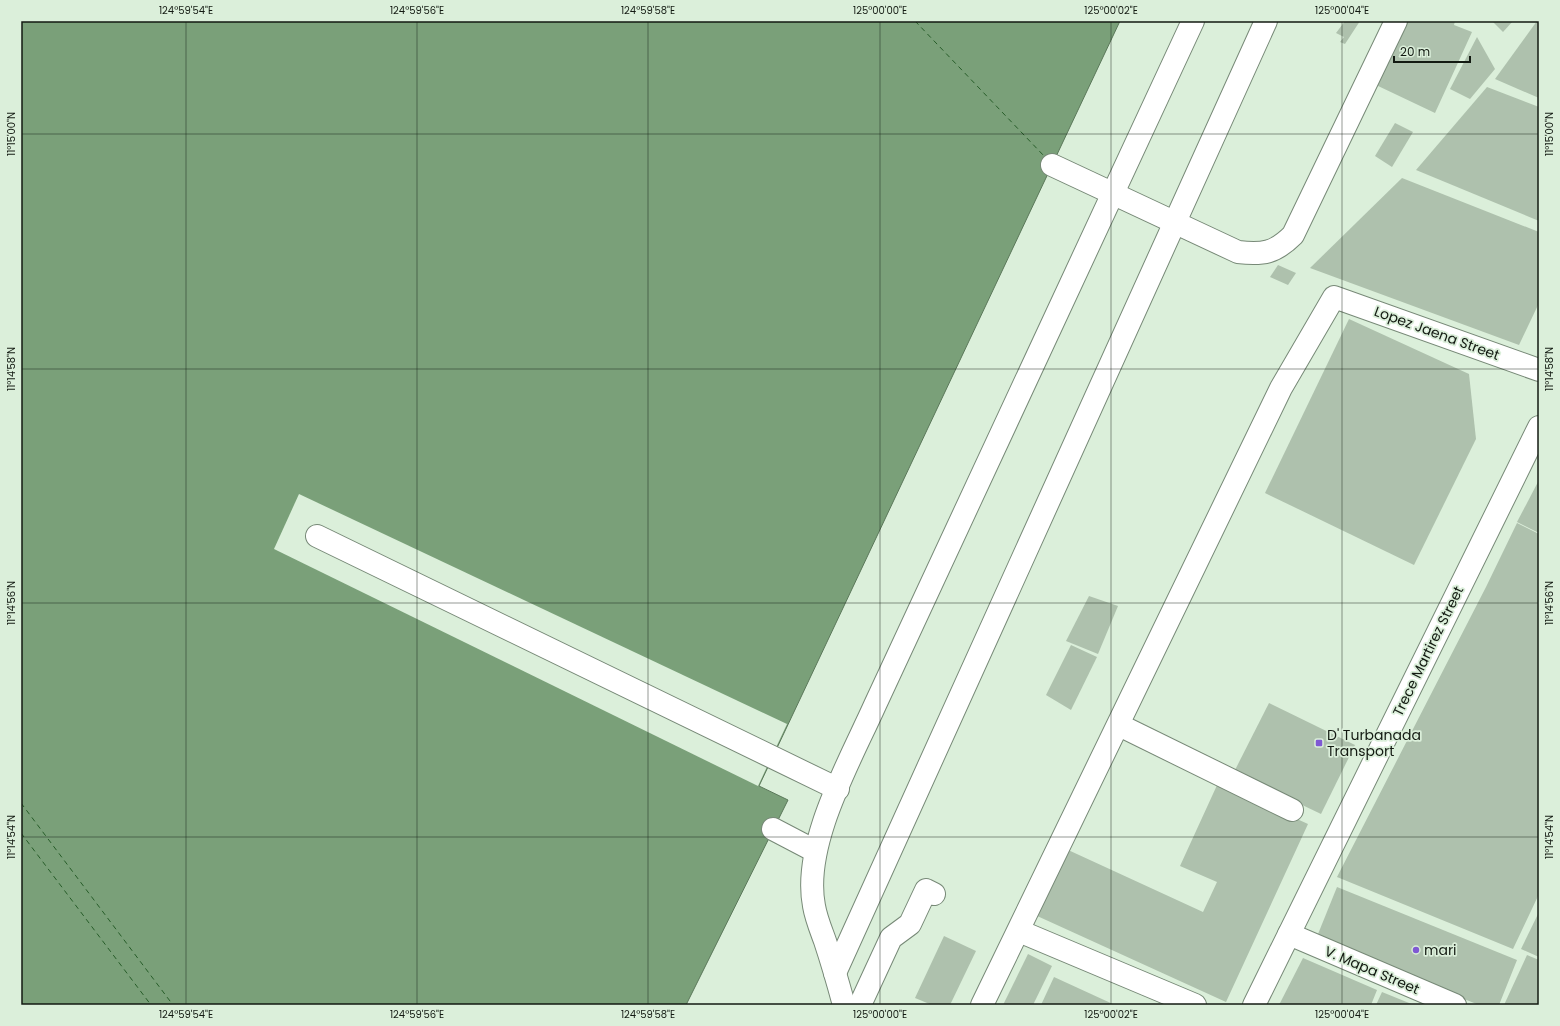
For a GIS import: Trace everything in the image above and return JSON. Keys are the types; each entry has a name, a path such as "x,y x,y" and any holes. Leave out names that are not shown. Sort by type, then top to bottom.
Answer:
{"street":[{"path":"844,1005 836,973 814,906 812,880 820,833 838,789 1193,21"},
{"path":"836,973 1266,21"},
{"path":"1052,165 1238,252 1254,254 1276,249 1293,235 1396,21"},
{"name":"Lopez Jaena Street","path":"1119,725 1282,388 1334,297 1539,370"},
{"name":"Trece Martirez Street","path":"1254,1005 1539,427"},
{"path":"317,536 838,789"},
{"path":"982,1005 1119,725 1292,810"},
{"path":"773,829 816,851"},
{"path":"860,1005 891,938 910,924 926,890 934,894"},
{"path":"1018,931 1195,1005"},
{"name":"V. Mapa Street","path":"1289,934 1455,1005"}],"shaded area":[{"path":"21,21 1120,21 759,786 788,800 686,1005 21,1005"}],"pier":[{"path":"299,494 787,724 758,786 274,549"}],"building":[{"path":"1345,21 1360,21 1345,44 1340,42 1344,37 1336,33"},
{"path":"1408,21 1455,21 1454,25 1472,32 1435,113 1376,85"},
{"path":"1492,21 1513,21 1503,32"},
{"path":"1537,21 1539,21 1539,98 1495,79"},
{"path":"1477,37 1495,69 1470,99 1450,89"},
{"path":"1487,87 1539,107 1539,221 1416,170"},
{"path":"1395,123 1413,132 1392,167 1375,156"},
{"path":"1402,178 1539,232 1539,303 1519,345 1310,268"},
{"path":"1278,265 1296,273 1288,285 1270,277"},
{"path":"1349,319 1469,374 1476,439 1414,565 1265,493"},
{"path":"1539,480 1539,533 1517,522"},
{"path":"1517,523 1539,534 1539,894 1513,949 1337,877 1486,587"},
{"path":"1089,596 1118,606 1098,654 1066,641"},
{"path":"1071,645 1097,657 1071,710 1046,695"},
{"path":"1269,703 1355,745 1321,814 1234,772"},
{"path":"1218,783 1308,824 1226,1002 1035,915 1066,849 1203,912 1217,882 1180,866"},
{"name":"mari","path":"1337,887 1517,960 1499,1005 1479,1005 1316,939"},
{"path":"1539,912 1539,957 1521,949"},
{"path":"944,936 976,951 950,1005 932,1005 915,998"},
{"path":"1028,954 1052,966 1033,1005 1003,1005"},
{"path":"1527,955 1539,960 1539,1005 1504,1005"},
{"path":"1303,958 1377,990 1371,1005 1279,1005"},
{"path":"1054,977 1115,1005 1041,1005"},
{"path":"1382,992 1414,1005 1376,1005"}],"ferry route":[{"path":"915,21 1045,157"},
{"path":"21,803 173,1005"},
{"path":"21,833 151,1005"}],"place":[{"name":"D' Turbanada Transport","path":"1319,743"},
{"name":"mari","path":"1416,950"}]}
